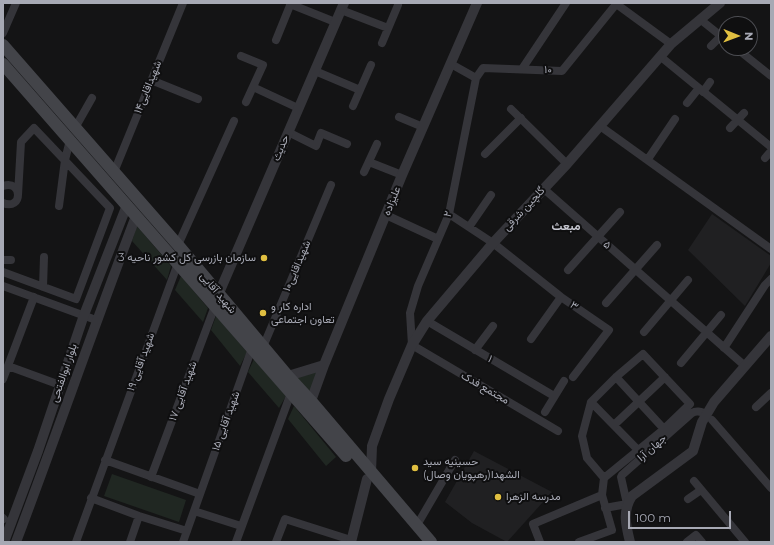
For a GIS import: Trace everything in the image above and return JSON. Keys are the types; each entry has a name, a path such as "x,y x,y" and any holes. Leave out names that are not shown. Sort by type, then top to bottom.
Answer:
{"main road":[{"name":"شهید آقایی","path":"3,45 219,293 291,393 417,525 431,542"},
{"name":"شهید آقایی","path":"3,64 215,306 288,376 311,401 356,455 369,476 421,542"}],"street":[{"path":"3,33 16,3"},
{"name":"شهیداقایی۱۴","path":"114,172 183,3"},
{"path":"276,40 290,3 335,22"},
{"name":"علیزاده","path":"311,401 402,175 477,3"},
{"path":"522,69 566,3"},
{"path":"616,3 671,44"},
{"name":"۱۰","path":"476,78 483,68 562,70 616,3"},
{"name":"گلچین شرقی","path":"351,541 369,476 372,446 412,345 427,321 493,243 567,164 671,44 720,3"},
{"path":"382,43 398,5"},
{"path":"343,6 388,28"},
{"name":"حدیث","path":"219,293 343,6"},
{"path":"701,20 718,34"},
{"path":"711,46 718,41"},
{"path":"241,56 263,65 246,102"},
{"path":"746,56 771,76"},
{"path":"661,57 701,90 741,116 771,147"},
{"path":"353,106 371,64"},
{"path":"451,64 476,78"},
{"path":"315,71 360,90"},
{"name":"۲","path":"412,345 410,313 418,286 449,214 476,78"},
{"path":"151,80 198,99"},
{"path":"687,103 710,82"},
{"path":"253,87 298,108"},
{"path":"75,128 92,98"},
{"path":"511,108 567,164"},
{"path":"730,128 741,116"},
{"path":"399,117 423,127"},
{"path":"485,154 521,118"},
{"path":"648,159 675,119"},
{"path":"178,245 234,121"},
{"path":"600,126 694,192 771,249"},
{"path":"3,203 8,205 17,200 21,142 34,128 110,208 76,299 3,272"},
{"path":"288,132 316,146 322,133 347,144"},
{"path":"59,206 65,160 70,140"},
{"path":"364,172 377,144"},
{"path":"369,162 402,175"},
{"name":"شهیداقایی۱۰","path":"258,348 331,185"},
{"path":"3,186 14,186 18,195"},
{"name":"۵","path":"544,189 745,366"},
{"path":"469,227 491,195"},
{"name":"بلوار ابوالفتحی","path":"4,542 38,451 84,315 127,205"},
{"path":"568,270 620,212"},
{"name":"۳","path":"449,214 493,243 561,297 609,330 573,377"},
{"path":"386,215 438,239"},
{"name":"بلوار ابوالفتحی","path":"16,542 96,320 136,216"},
{"path":"606,303 657,245"},
{"path":"43,287 44,257"},
{"name":"شهید آقایی ۱۹","path":"76,542 178,263"},
{"path":"724,348 765,285 771,279"},
{"path":"644,332 688,280"},
{"path":"3,286 96,320"},
{"path":"3,379 34,297"},
{"path":"531,339 561,297"},
{"name":"شهید آقایی ۱۷","path":"151,477 215,306"},
{"path":"681,363 721,315"},
{"name":"۱","path":"427,321 554,396"},
{"path":"475,350 493,326"},
{"path":"605,508 627,504 632,496 693,451 702,422 709,417 714,402 771,336"},
{"name":"مجتمع فدک","path":"412,345 558,431"},
{"name":"شهید آقایی ۱۵","path":"183,542 200,494 258,348"},
{"path":"579,542 612,530 602,495 604,478 664,429 690,404 643,354 616,377 591,402 582,436 587,458 604,478"},
{"path":"8,366 60,385"},
{"path":"288,376 324,366"},
{"path":"616,377 664,429"},
{"path":"614,425 665,377"},
{"path":"545,412 564,381"},
{"path":"236,542 291,393"},
{"path":"756,407 771,393"},
{"path":"591,402 638,450"},
{"name":"جهان آرا","path":"630,542 625,513 627,504 621,477 622,475 695,411 699,411 709,417"},
{"path":"709,417 771,488"},
{"path":"356,455 363,455 368,452 372,446"},
{"path":"38,451 48,456"},
{"path":"105,460 200,494"},
{"path":"417,525 455,460"},
{"path":"694,481 744,542"},
{"path":"688,500 701,490"},
{"path":"540,542 533,524 602,495"},
{"path":"91,498 139,516 187,531"},
{"path":"194,510 242,526"},
{"path":"130,542 139,516"},
{"path":"276,542 285,519 351,541"},
{"path":"687,542 696,535 702,542"}],"shaded area":[{"path":"712,214 771,256 771,263 745,306 688,250"},
{"path":"137,226 171,266 167,280 132,241"},
{"path":"181,276 208,308 203,322 175,290"},
{"path":"216,316 247,352 240,366 211,330"},
{"path":"254,359 286,396 279,408 248,372"},
{"path":"319,370 309,394 294,378"},
{"path":"294,406 336,457 326,466 288,419"},
{"name":"مدرسه الزهرا","path":"474,451 552,492 507,542 472,523 445,502"},
{"path":"112,474 186,500 179,522 104,496"}],"place":[{"name":"سازمان بازرسی کل کشور ناحیه 3","path":"264,258"},
{"name":"اداره کار و تعاون اجتماعی","path":"263,313"},
{"name":"حسینیه سید الشهدا(رهپویان وصال)","path":"415,468"},
{"name":"مدرسه الزهرا","path":"498,497"}],"district":[{"name":"مبعث","path":"566,226"}]}
